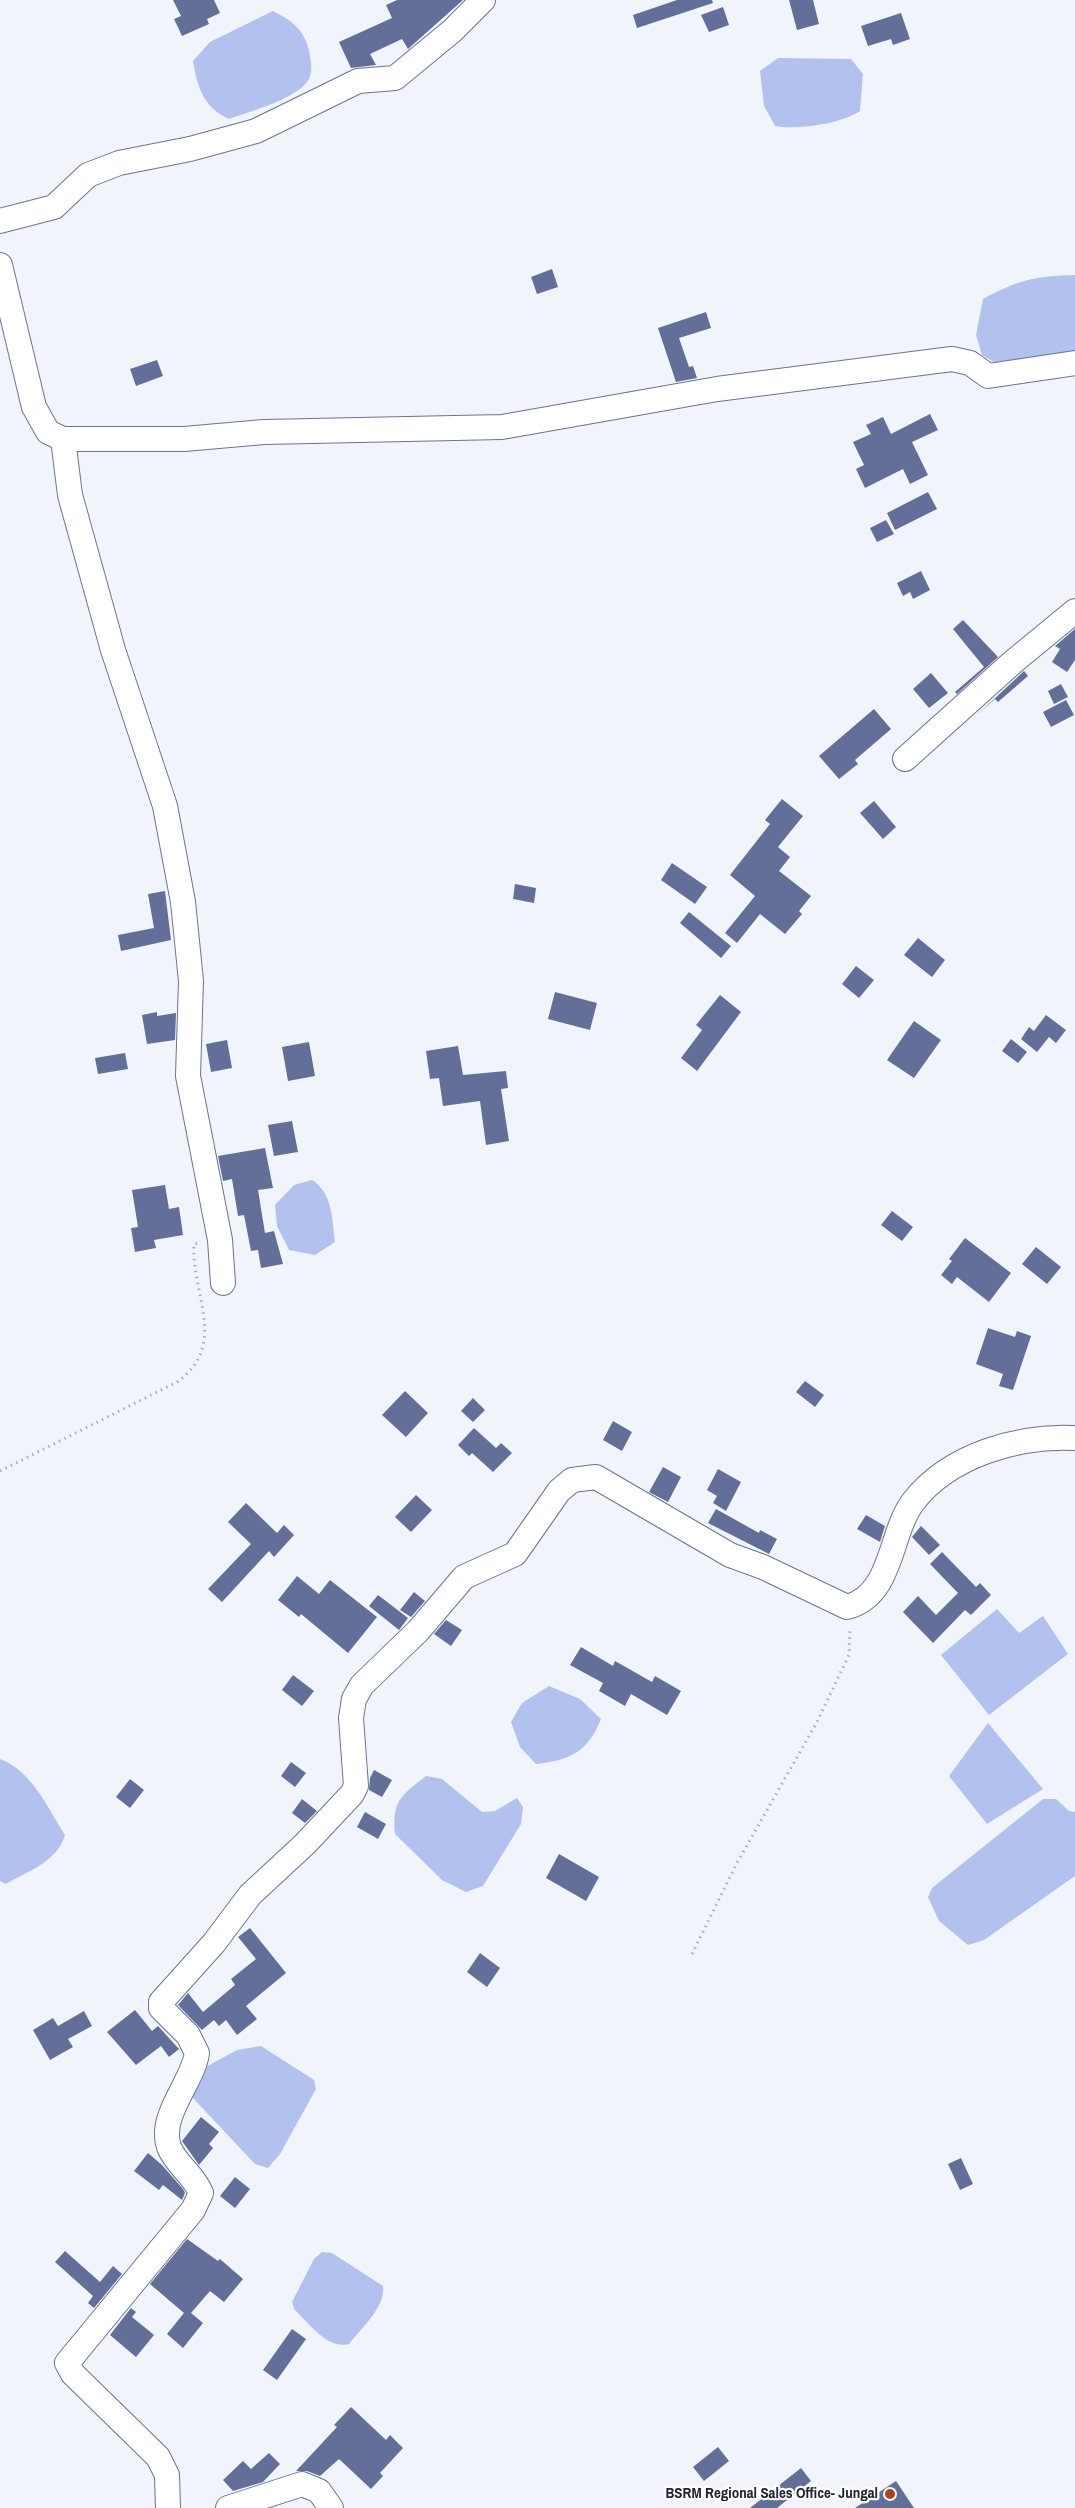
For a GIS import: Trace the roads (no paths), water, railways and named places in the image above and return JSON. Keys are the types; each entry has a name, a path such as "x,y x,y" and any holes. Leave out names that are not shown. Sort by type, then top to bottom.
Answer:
{"street":[{"path":"0,221 54,207 88,175 119,163 190,149 256,131 358,81 395,78 445,37 483,0"},
{"path":"0,265 34,407 48,432 63,439 184,439 264,432 502,427 717,389 952,359 970,363 988,376 1075,363"},
{"path":"63,439 70,495 113,650 165,806 183,902 190,969 188,1076 220,1240 223,1283"},
{"path":"905,759 1013,662 1075,611"},
{"path":"168,2508 167,2475 158,2457 73,2374 67,2362 193,2210 201,2193 196,2181 174,2156 168,2144 170,2119 197,2053 188,2035 161,2008 161,2002 214,1943 250,1895 305,1844 352,1794 356,1786 351,1718 354,1699 362,1685 418,1630 464,1577 515,1554 559,1491 580,1477 596,1477 730,1556 763,1567 847,1607 861,1604 882,1576 912,1504 949,1469 1001,1446 1047,1437 1075,1438"},
{"path":"228,2508 302,2484 319,2491 331,2508"}],"water":[{"path":"273,11 286,18 301,31 311,62 309,79 304,86 285,98 229,119 213,109 203,96 193,61 210,42"},
{"path":"778,58 851,59 863,74 860,111 831,123 795,127 775,126 764,106 760,71"},
{"path":"1075,275 1075,351 1064,355 997,364 982,355 976,335 983,299 1027,280"},
{"path":"312,1180 319,1185 328,1200 335,1242 315,1255 289,1250 277,1226 275,1205 294,1185"},
{"path":"997,1609 1019,1633 1043,1616 1068,1654 989,1715 941,1655"},
{"path":"549,1686 580,1699 601,1719 584,1747 568,1757 536,1764 520,1747 511,1722 522,1703"},
{"path":"988,1723 1043,1789 987,1824 949,1776"},
{"path":"0,1759 21,1772 30,1781 65,1835 56,1852 49,1859 6,1884 0,1881"},
{"path":"426,1776 442,1779 482,1812 495,1811 517,1798 523,1807 521,1824 483,1886 466,1892 442,1880 395,1834 395,1813 400,1800"},
{"path":"1043,1799 1056,1799 1069,1811 1075,1812 1075,1876 984,1940 968,1945 939,1921 928,1897 932,1888"},
{"path":"261,2046 314,2080 316,2089 280,2154 268,2168 255,2164 192,2097 204,2068 237,2050"},
{"path":"322,2252 332,2253 383,2286 381,2302 377,2309 349,2344 333,2343 318,2334 294,2309 292,2302 314,2259"}],"place":[{"name":"BSRM Regional Sales Office- Jungal","path":"890,2494"}]}
